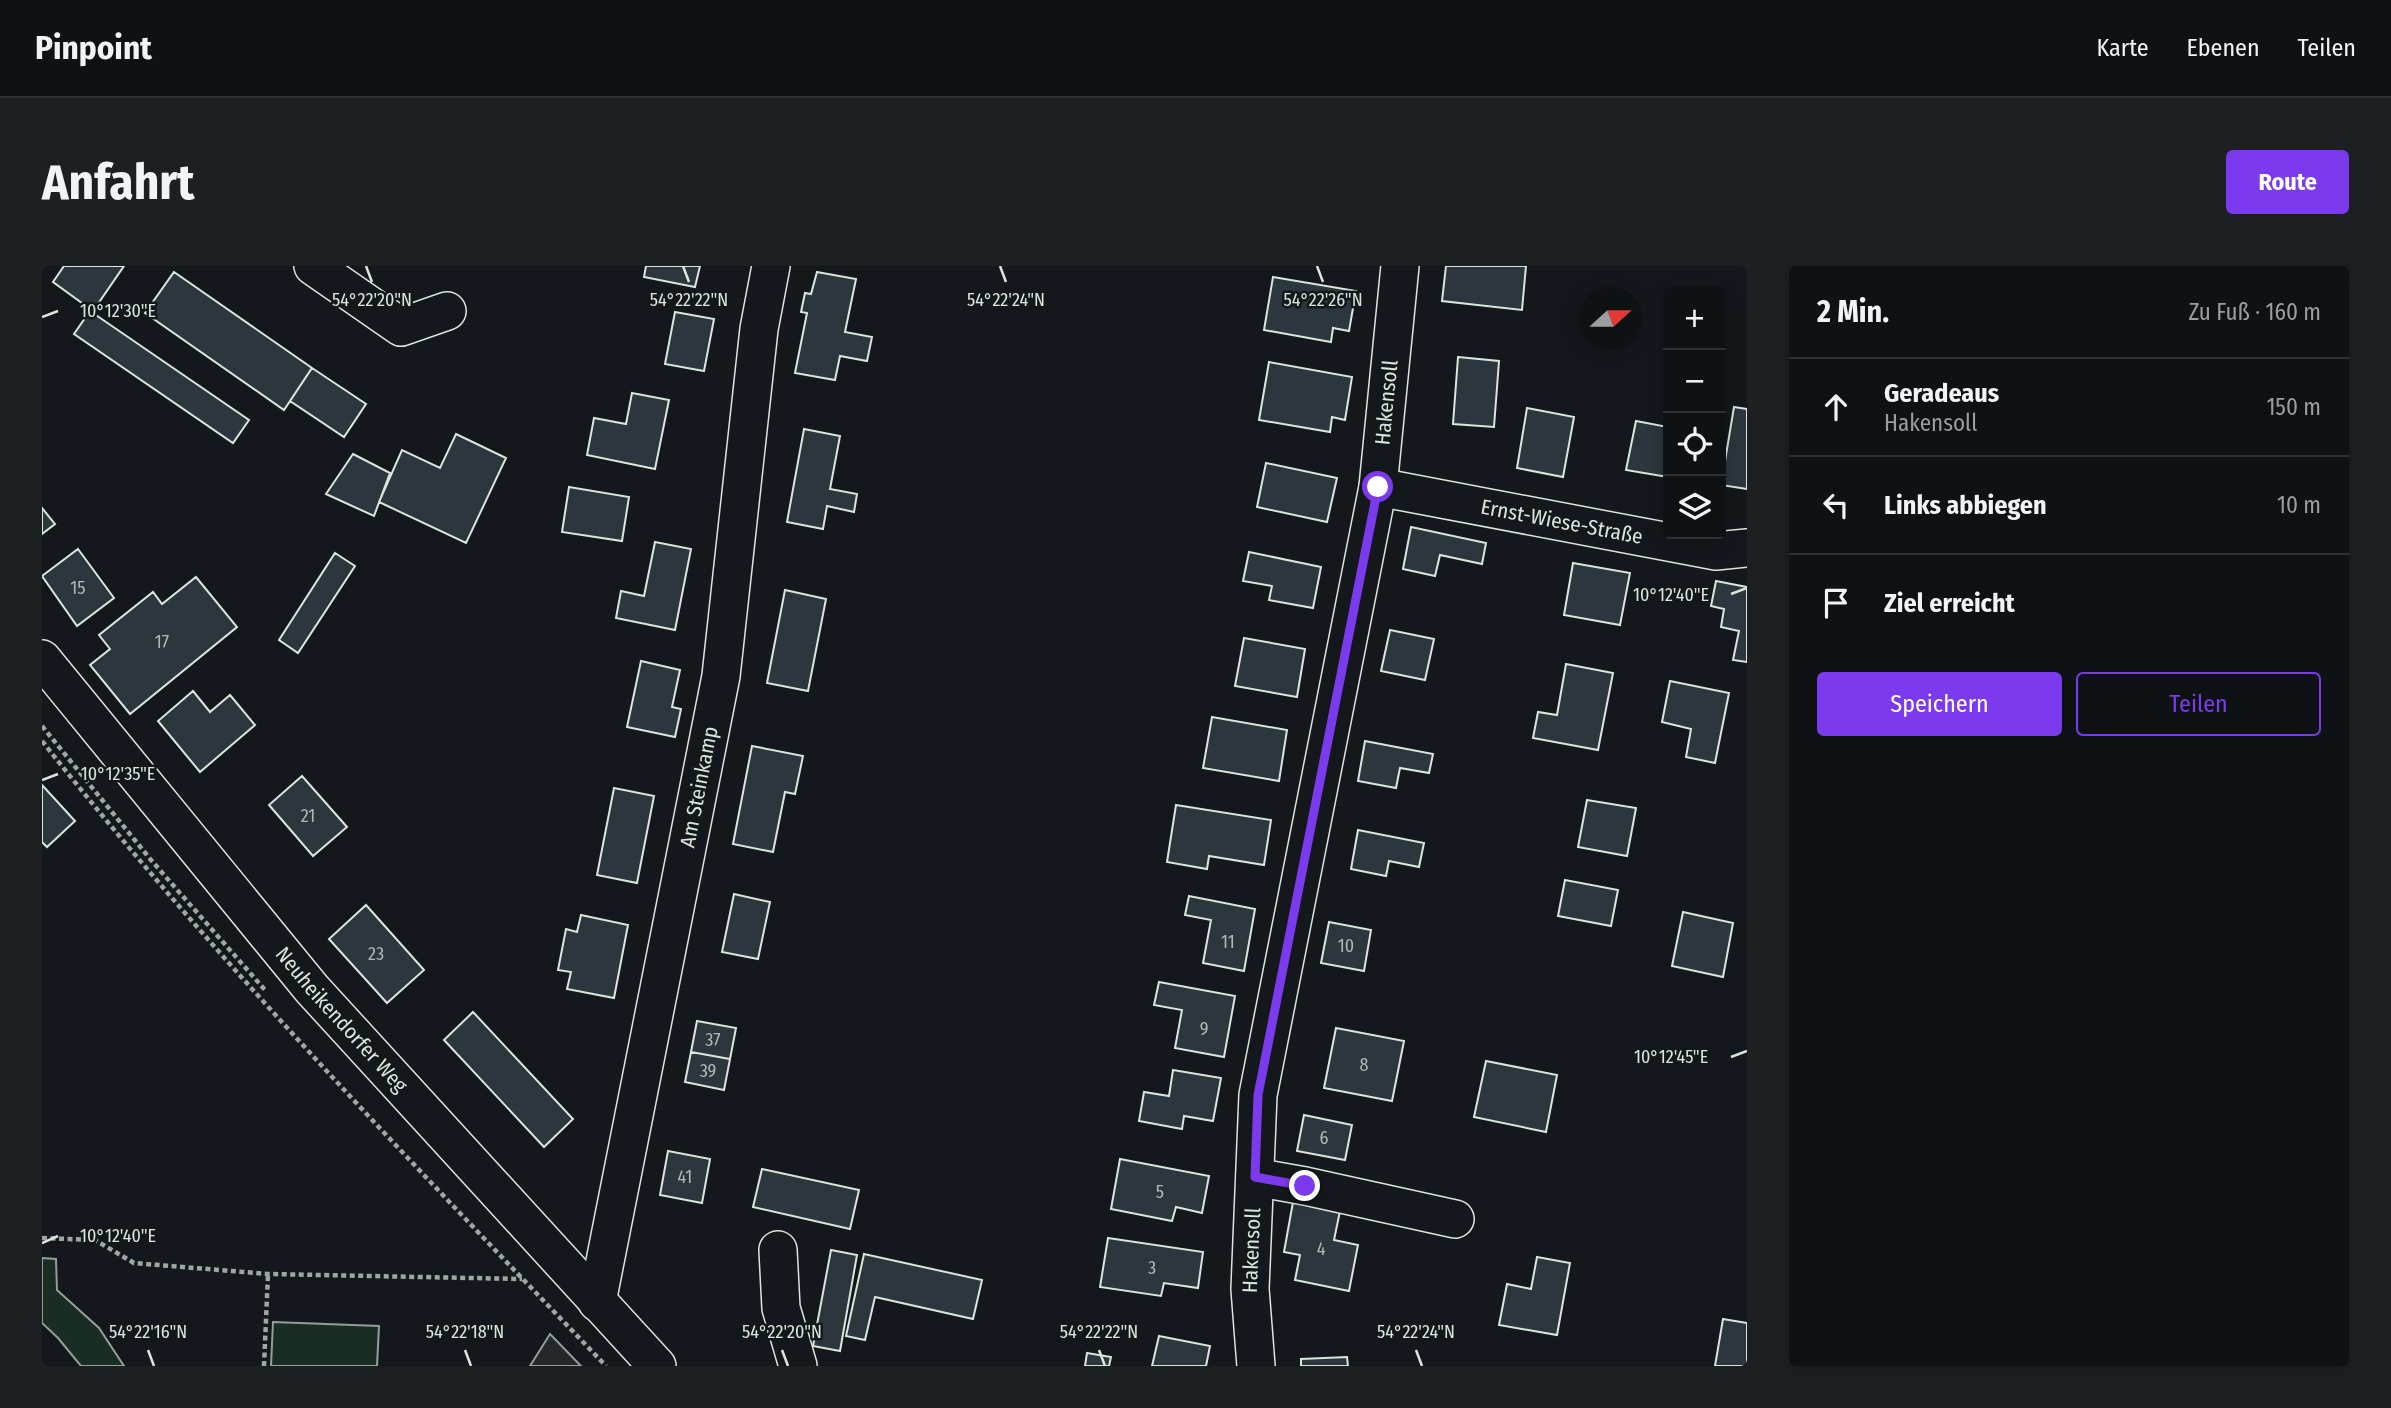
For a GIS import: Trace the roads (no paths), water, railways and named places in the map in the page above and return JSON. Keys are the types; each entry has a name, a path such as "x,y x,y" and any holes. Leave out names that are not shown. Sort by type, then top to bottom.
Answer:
{"street":[{"path":"313,266 401,327 447,311"},
{"name":"Am Steinkamp","path":"597,1302 721,676 759,329 771,266"},
{"name":"Hakensoll","path":"1256,1366 1251,1289 1260,1083 1378,487 1400,266"},
{"name":"Ernst-Wiese-Straße","path":"1378,487 1716,551 1747,548"},
{"name":"Neuheikendorfer Weg","path":"42,659 312,989 657,1366"},
{"path":"1255,1177 1455,1219"},
{"path":"778,1250 781,1308 798,1366"}]}
